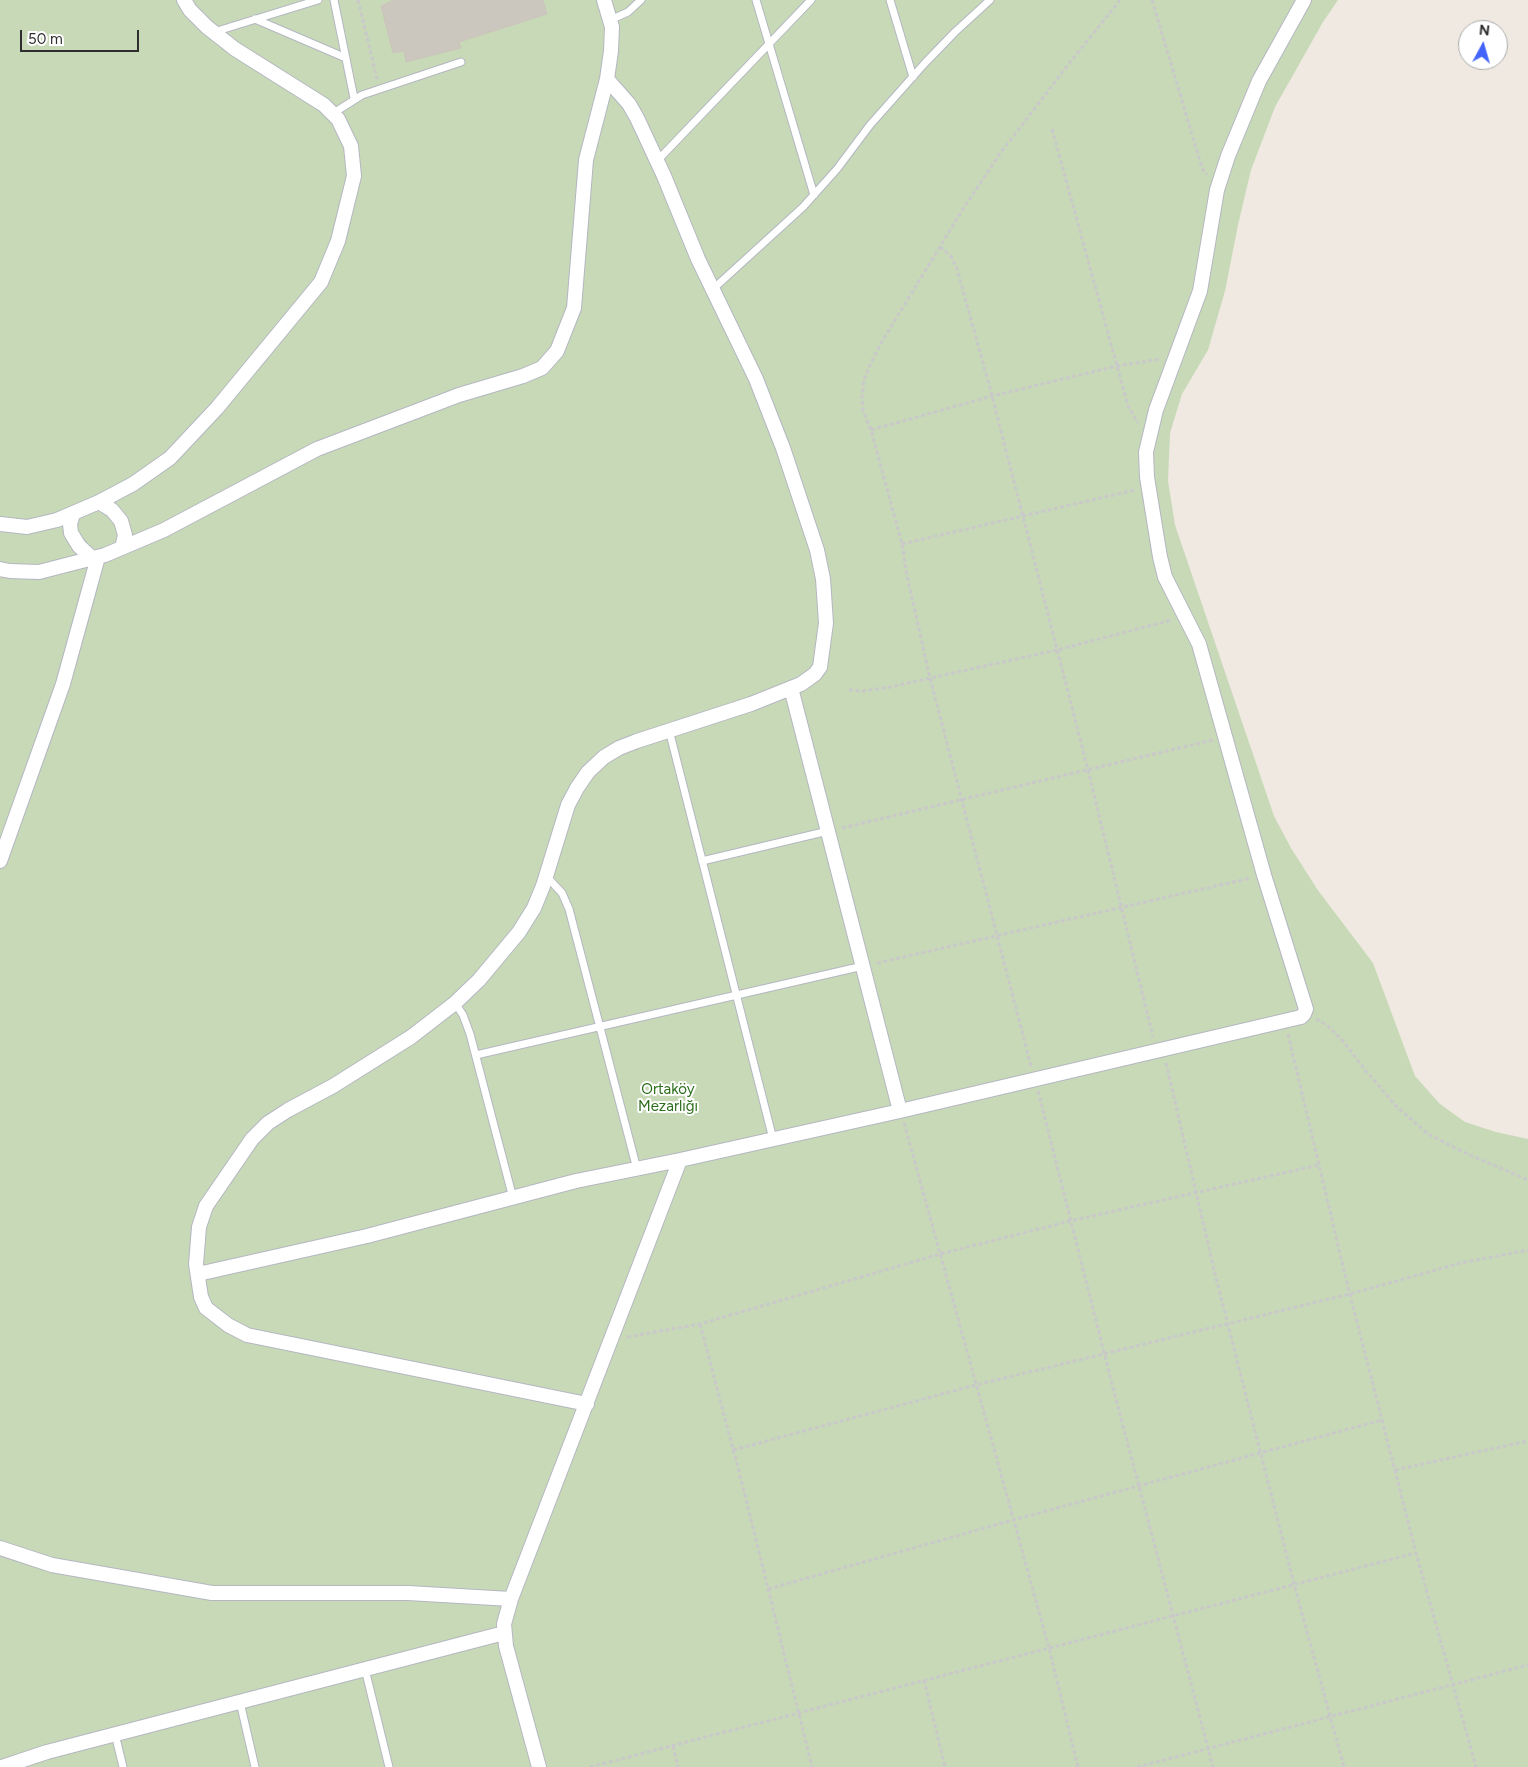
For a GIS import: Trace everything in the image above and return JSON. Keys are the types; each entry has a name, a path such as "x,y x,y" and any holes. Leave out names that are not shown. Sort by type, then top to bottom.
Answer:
{"street":[{"path":"0,524 27,527 73,514 133,484 170,458 217,408 321,282 338,241 354,176 351,146 342,126 324,105 236,49 214,32 190,10 184,0"},
{"path":"0,568 10,571 39,572 95,558 164,530 317,449 459,395 523,376 542,368 558,351 574,308 586,160 607,79 611,51 612,27 604,0"},
{"path":"198,1274 367,1236 576,1181 900,1111 1285,1021 1301,1017 1304,1014 1306,1009 1264,875 1199,644 1165,577 1148,487 1146,452 1156,410 1200,291 1217,190 1240,125 1259,81 1304,0"},
{"path":"587,1404 247,1335 228,1325 206,1308 201,1297 196,1264 199,1227 206,1206 252,1139 268,1123 288,1110 327,1090 411,1037 479,980 519,932 534,908 568,805 588,772 604,757 619,748 751,704 791,688 815,674 820,667 826,623 823,579 817,550 783,448 756,379 713,289 657,162 629,104 607,79"},
{"path":"99,502 112,510 121,521 125,535 122,548"},
{"path":"73,514 70,524 71,533 78,546 95,558"},
{"path":"0,861 63,684 95,558"},
{"path":"791,688 900,1111"},
{"path":"539,1767 506,1646 504,1624 511,1599 680,1160"},
{"path":"0,1548 52,1565 212,1593 408,1593 511,1599"},
{"path":"2,1767 47,1752 504,1633"}],"lane":[{"path":"214,32 318,0"},
{"path":"334,0 354,98"},
{"path":"610,20 628,12 641,0"},
{"path":"756,0 814,195"},
{"path":"657,162 811,0"},
{"path":"890,0 912,77"},
{"path":"713,289 814,195 837,169 870,125 912,77 954,32 990,0"},
{"path":"255,19 346,58"},
{"path":"332,114 354,98 461,62"},
{"path":"669,730 773,1139"},
{"path":"702,861 828,832"},
{"path":"546,876 562,894 569,909 637,1168"},
{"path":"476,1055 863,966"},
{"path":"455,1002 467,1024 513,1198"},
{"path":"365,1669 389,1767"},
{"path":"240,1702 255,1767"},
{"path":"115,1734 122,1767"}],"path":[{"path":"358,0 379,90"},
{"path":"1120,0 999,155 963,209 881,343 864,380 862,397 864,411 902,544 907,576 930,678 961,800 998,935 1104,1354 1213,1767"},
{"path":"1152,0 1202,168 1217,190"},
{"path":"1052,128 1128,406 1149,437"},
{"path":"940,247 951,256 957,269 992,396 1121,906 1160,1050 1227,1324 1294,1584 1344,1767"},
{"path":"870,430 992,396 1117,366 1176,357"},
{"path":"902,544 1148,487"},
{"path":"849,690 863,692 930,678 1057,650 1186,616"},
{"path":"828,832 1226,737"},
{"path":"863,966 1264,875"},
{"path":"1304,1014 1328,1026 1343,1041 1397,1107 1428,1134 1463,1152 1528,1180"},
{"path":"1285,1021 1350,1294 1416,1553 1476,1767"},
{"path":"900,1111 1048,1648 1078,1767"},
{"path":"612,1339 639,1336 700,1324 940,1254 1070,1221 1319,1166"},
{"path":"733,1450 976,1385 1350,1294 1462,1263 1528,1250"},
{"path":"700,1324 812,1767"},
{"path":"768,1589 1013,1520 1382,1420"},
{"path":"1395,1470 1528,1441"},
{"path":"590,1767 1416,1553"},
{"path":"1137,1767 1528,1665"},
{"path":"924,1680 945,1767"},
{"path":"673,1746 678,1767"}],"green space":[{"name":"Ortaköy Mezarlığı","path":"0,0 1338,0 1323,22 1275,107 1251,170 1225,291 1208,350 1182,394 1170,433 1168,481 1175,525 1274,816 1291,848 1317,889 1373,963 1415,1076 1440,1104 1465,1122 1496,1132 1528,1139 1528,1767 0,1767"}],"building":[{"path":"393,0 543,0 547,14 459,42 461,48 406,62 404,51 393,53 381,6"}]}
